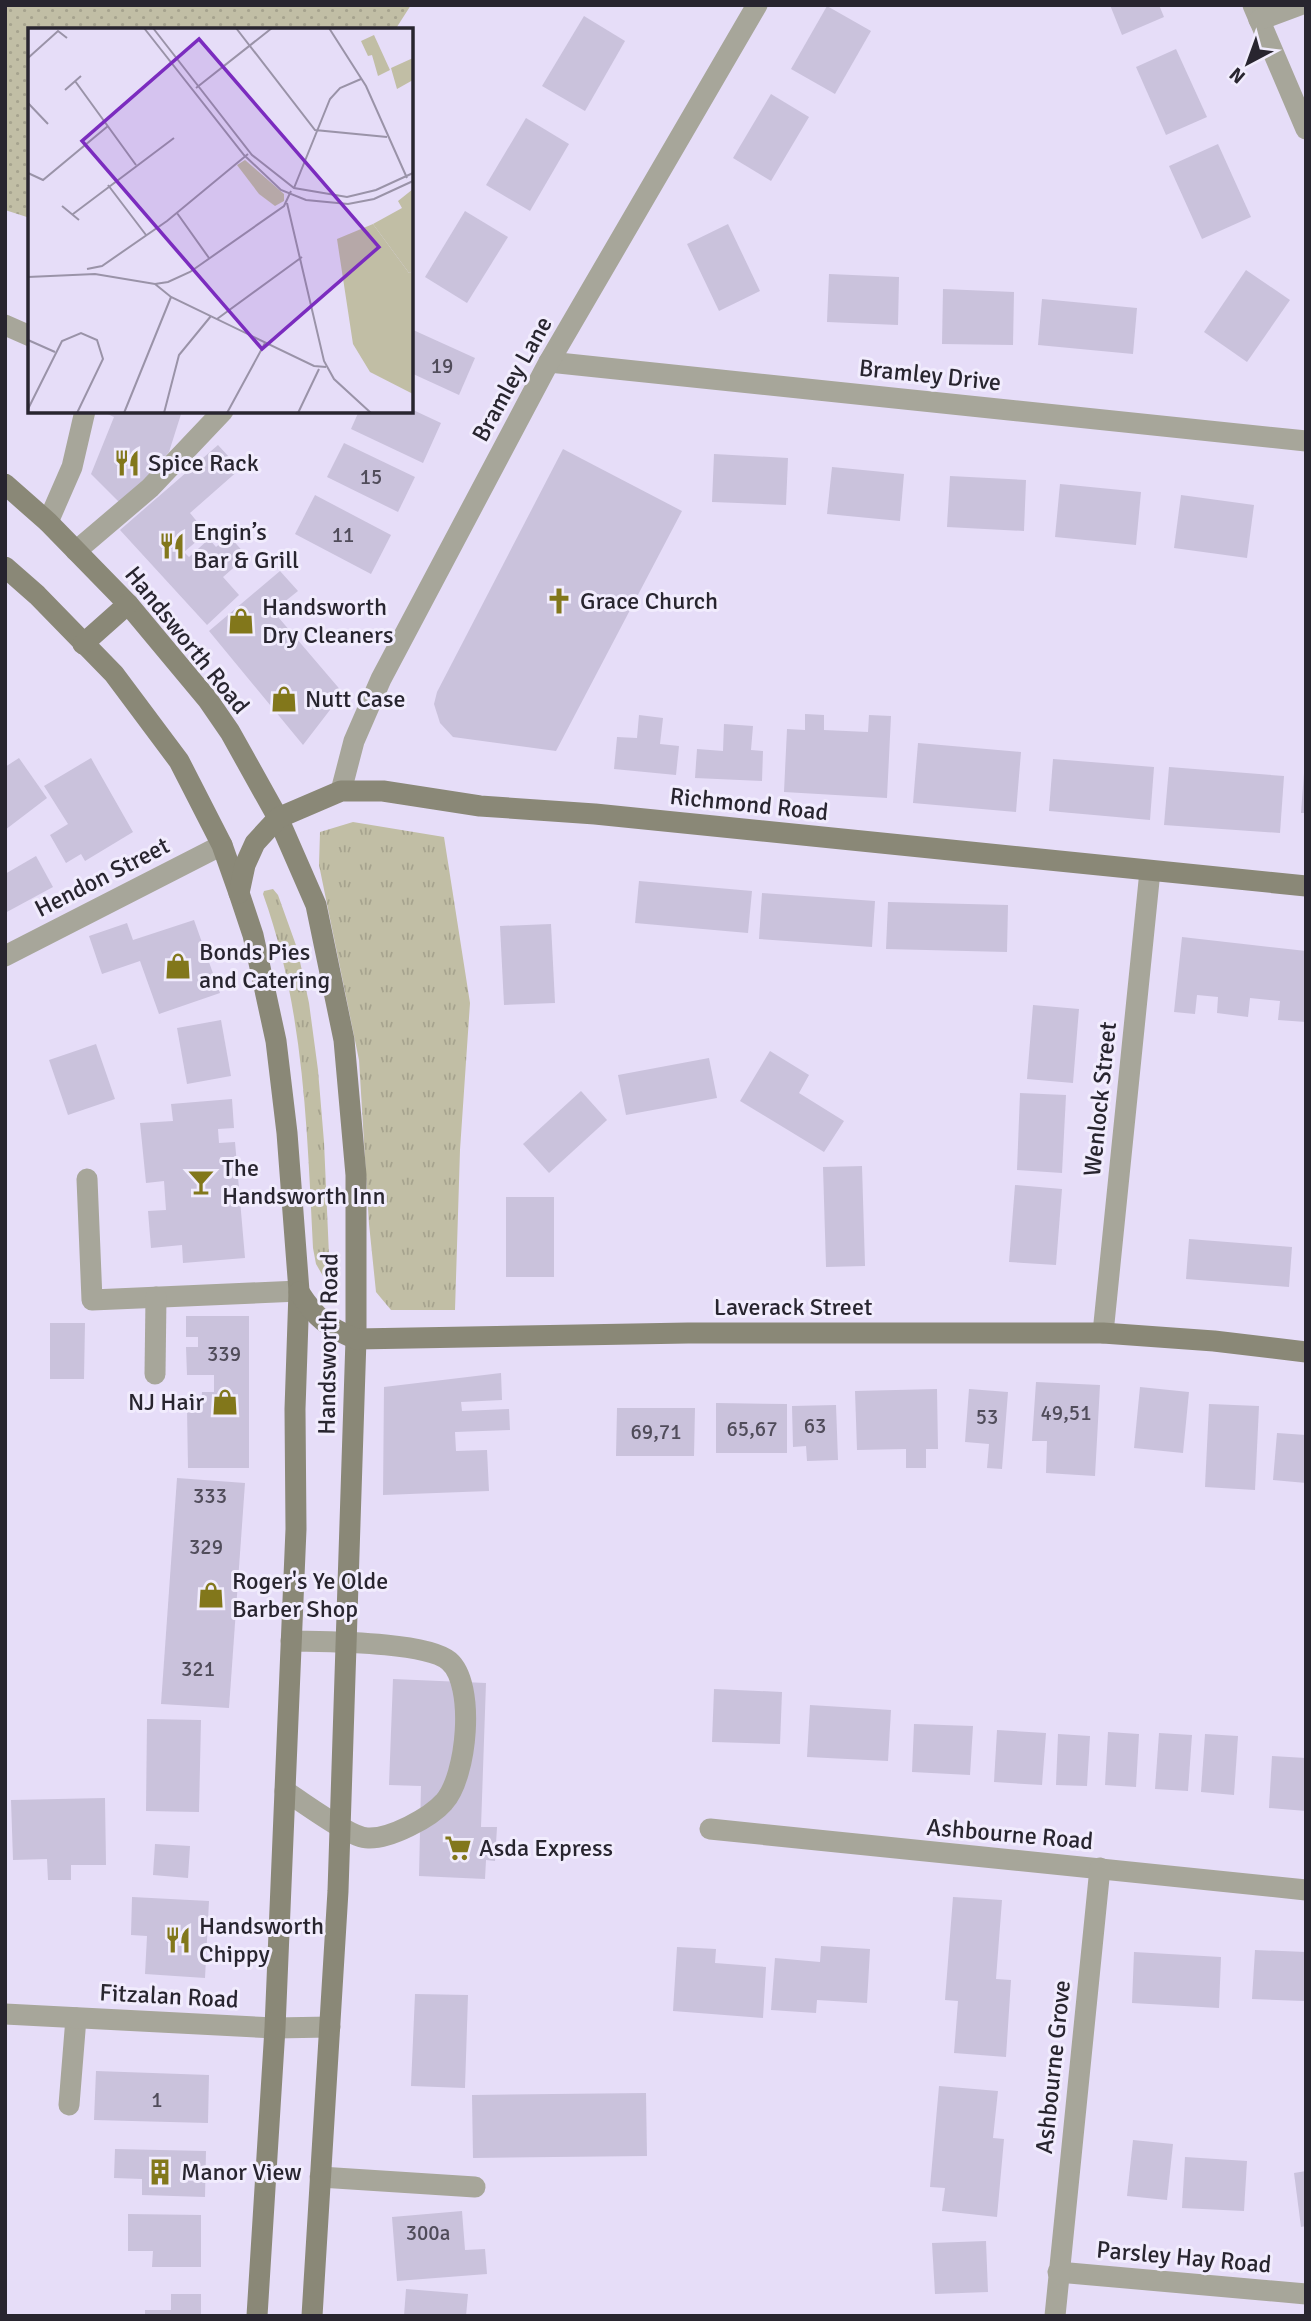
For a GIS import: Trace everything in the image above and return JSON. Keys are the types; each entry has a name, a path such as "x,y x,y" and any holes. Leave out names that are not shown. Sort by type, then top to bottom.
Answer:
{"main road":[{"name":"Handsworth Road","path":"5,484 48,522 128,604 208,700 230,732 278,818 316,905 344,1040 356,1175 356,1339 340,1827 312,2316"},
{"name":"Handsworth Road","path":"5,567 37,595 114,674 179,761 222,845 239,893 253,935 276,1041 287,1133 299,1292 295,1409 296,1529 275,2028 257,2316"},
{"path":"83,643 128,604"},
{"name":"Richmond Road","path":"239,893 245,865 255,843 278,818 341,791 383,791 480,806 595,814 1306,886"},
{"name":"Laverack Street","path":"299,1292 314,1314 333,1329 356,1339 688,1333 1103,1333 1214,1341 1306,1352"}],"street":[{"name":"Bramley Lane","path":"341,791 354,741 381,680 549,362 757,5"},
{"path":"1300,5 1256,13 1306,129"},
{"path":"5,325 28,335"},
{"name":"Bramley Drive","path":"549,362 1306,441"},
{"path":"48,522 72,467 85,413"},
{"path":"76,551 150,488 221,413"},
{"name":"Hendon Street","path":"5,956 222,845"},
{"name":"Wenlock Street","path":"1103,1333 1150,871"},
{"path":"87,1179 92,1300 299,1292"},
{"path":"155,1374 156,1297"},
{"path":"285,1791 340,1827 367,1839 390,1834 419,1822 445,1802 456,1781 466,1738 464,1686 449,1661 421,1649 291,1641"},
{"name":"Ashbourne Road","path":"710,1829 1306,1890"},
{"name":"Ashbourne Grove","path":"1055,2316 1100,1868"},
{"name":"Fitzalan Road","path":"5,2014 275,2028 330,2027"},
{"path":"69,2105 76,2018"},
{"path":"320,2177 475,2187"},
{"name":"Parsley Hay Road","path":"1058,2272 1306,2294"}],"green space":[{"path":"5,5 411,5 396,28 28,28 28,217 5,210"},
{"path":"353,822 444,837 470,1003 460,1150 455,1310 391,1310 376,1292 359,1060 319,865 320,832"},
{"path":"273,889 278,895 297,948 309,1003 324,1142 330,1278 323,1276 316,1264 313,1248 305,1113 295,1024 277,937 263,894 264,891"}],"building":[{"path":"1110,5 1159,5 1164,17 1122,35"},
{"path":"827,6 871,31 835,94 791,69"},
{"path":"584,16 625,41 585,111 542,86"},
{"path":"1176,49 1207,117 1166,135 1136,67"},
{"path":"771,94 809,117 771,181 733,158"},
{"path":"526,118 569,144 530,211 486,185"},
{"path":"1218,144 1251,217 1202,239 1169,166"},
{"path":"465,211 508,237 467,303 425,277"},
{"path":"728,224 760,291 719,311 687,244"},
{"path":"1246,270 1290,300 1247,362 1204,332"},
{"path":"829,274 899,277 898,325 827,322"},
{"path":"943,289 1014,292 1013,345 942,344"},
{"path":"1042,299 1137,308 1133,354 1038,345"},
{"path":"413,330 475,358 459,395 413,374"},
{"path":"413,410 441,423 423,463 351,429 358,413 413,413"},
{"name":"Spice Rack","path":"105,413 181,413 169,452 122,505 91,474 114,417"},
{"path":"344,443 415,477 398,512 327,477"},
{"path":"218,445 240,469 190,513 199,524 198,540 184,552 189,557 209,539 216,547 229,536 247,556 223,577 239,595 207,625 120,530"},
{"name":"Grace Church","path":"563,449 682,511 556,751 453,737 440,723 434,704 437,692"},
{"path":"714,454 788,458 786,505 712,502"},
{"path":"832,467 904,474 900,521 827,514"},
{"path":"950,476 1026,480 1024,531 947,527"},
{"path":"1060,484 1141,492 1136,545 1055,537"},
{"path":"315,495 391,535 371,574 295,534"},
{"path":"1181,495 1254,505 1247,558 1174,548"},
{"path":"280,571 298,591 273,611 343,693 303,745 209,631"},
{"path":"805,714 824,715 824,730 868,732 869,715 891,716 887,798 784,792 787,729 805,730"},
{"path":"639,715 663,718 660,744 679,746 676,775 614,769 617,737 637,738"},
{"path":"724,724 753,726 751,750 763,751 762,781 695,778 697,749 723,751"},
{"path":"918,743 1021,752 1016,812 913,803"},
{"path":"19,758 47,798 5,830 5,767"},
{"path":"91,758 133,832 85,861 81,854 66,863 50,835 68,824 44,786"},
{"path":"1053,759 1154,767 1150,820 1049,811"},
{"path":"1169,767 1284,776 1280,833 1164,825"},
{"path":"1304,773 1306,813 1301,813"},
{"path":"36,856 53,887 5,913 5,874"},
{"path":"639,881 752,891 748,933 635,923"},
{"path":"762,893 875,901 872,947 759,939"},
{"path":"888,902 1008,905 1007,952 886,949"},
{"path":"194,920 220,993 159,1014 140,961 102,974 89,936 127,923 133,940"},
{"path":"551,924 555,1003 504,1005 500,926"},
{"path":"1182,937 1306,951 1306,1022 1278,1020 1280,1001 1250,998 1248,1017 1217,1013 1218,997 1197,995 1195,1014 1174,1012"},
{"path":"1033,1005 1079,1009 1073,1083 1027,1079"},
{"path":"221,1020 231,1076 187,1084 177,1028"},
{"path":"96,1044 115,1099 68,1115 49,1060"},
{"path":"770,1051 809,1075 799,1093 844,1121 824,1152 740,1101"},
{"path":"709,1058 717,1098 626,1115 618,1075"},
{"path":"581,1091 607,1120 549,1173 523,1144"},
{"path":"1020,1093 1066,1095 1062,1173 1017,1170"},
{"name":"The Handsworth Inn","path":"232,1099 234,1128 218,1129 219,1143 235,1142 245,1258 183,1263 182,1245 151,1248 148,1211 166,1210 164,1181 146,1183 140,1123 173,1121 171,1104"},
{"path":"862,1166 865,1266 826,1267 823,1167"},
{"path":"1015,1185 1062,1189 1056,1265 1009,1262"},
{"path":"506,1197 554,1197 554,1277 506,1277"},
{"path":"1189,1239 1292,1247 1289,1287 1186,1279"},
{"path":"186,1316 249,1316 249,1468 188,1468 187,1408 201,1408 202,1392 214,1392 214,1375 187,1375 186,1347 198,1347 198,1337 186,1337"},
{"path":"50,1323 85,1323 84,1379 50,1379"},
{"path":"501,1373 502,1400 461,1402 462,1411 509,1409 510,1430 455,1432 456,1451 487,1450 489,1491 383,1495 384,1387"},
{"path":"1036,1382 1100,1385 1095,1476 1046,1473 1047,1441 1032,1441"},
{"path":"1140,1387 1189,1392 1183,1453 1134,1448"},
{"path":"937,1389 938,1449 926,1449 926,1468 906,1468 906,1449 857,1450 855,1391"},
{"path":"969,1389 1008,1392 1002,1469 987,1468 989,1444 965,1442"},
{"path":"716,1403 787,1404 787,1453 716,1453"},
{"path":"1209,1404 1259,1406 1255,1490 1205,1487"},
{"path":"836,1405 838,1460 807,1461 806,1446 793,1447 792,1406"},
{"path":"617,1408 695,1408 694,1456 616,1456"},
{"path":"1277,1433 1306,1435 1306,1483 1273,1480"},
{"path":"177,1478 245,1483 229,1708 161,1704"},
{"path":"393,1679 486,1683 481,1827 497,1827 495,1861 486,1860 485,1879 419,1876 421,1786 389,1785"},
{"path":"714,1689 782,1692 780,1744 712,1742"},
{"path":"810,1705 891,1710 888,1761 807,1757"},
{"path":"147,1719 201,1720 199,1812 146,1811"},
{"path":"914,1724 973,1726 970,1775 912,1772"},
{"path":"997,1730 1046,1733 1042,1785 994,1782"},
{"path":"1108,1732 1139,1734 1136,1787 1105,1785"},
{"path":"1159,1733 1192,1735 1188,1791 1155,1789"},
{"path":"1058,1734 1090,1736 1087,1786 1056,1785"},
{"path":"1205,1734 1238,1736 1234,1795 1201,1792"},
{"path":"1272,1756 1306,1758 1306,1811 1269,1808"},
{"path":"105,1798 106,1865 71,1865 71,1880 48,1880 47,1859 13,1860 11,1800"},
{"path":"155,1844 190,1846 188,1878 153,1875"},
{"path":"132,1897 209,1901 205,1978 145,1974 147,1936 131,1935"},
{"path":"953,1897 1002,1900 996,1979 1011,1980 1006,2057 954,2053 958,2001 945,2000"},
{"path":"821,1946 870,1949 867,2003 817,2000 816,2013 771,2010 775,1958 820,1962"},
{"path":"677,1947 716,1949 715,1963 766,1967 763,2018 673,2011"},
{"path":"1255,1950 1306,1952 1304,2001 1252,1999"},
{"path":"1134,1952 1221,1957 1219,2008 1132,2003"},
{"path":"415,1994 468,1995 465,2088 411,2086"},
{"path":"96,2071 209,2075 208,2123 94,2120"},
{"path":"939,2086 998,2091 993,2138 1004,2139 997,2217 942,2211 945,2188 930,2187"},
{"path":"646,2093 647,2156 473,2158 472,2095"},
{"path":"1133,2140 1173,2144 1167,2200 1127,2196"},
{"name":"Manor View","path":"115,2149 206,2151 205,2197 142,2195 142,2179 114,2178"},
{"path":"1185,2157 1247,2161 1244,2211 1182,2208"},
{"path":"1306,2171 1306,2226 1301,2227 1294,2173"},
{"path":"462,2211 465,2250 485,2249 487,2274 397,2281 392,2217"},
{"path":"128,2214 201,2215 201,2267 152,2267 153,2251 128,2251"},
{"path":"986,2241 988,2292 935,2294 932,2243"},
{"path":"406,2289 468,2294 466,2316 404,2316"},
{"path":"171,2294 201,2294 201,2316 145,2316 145,2310 171,2310"}],"place":[{"name":"Spice Rack","path":"127,463"},
{"name":"Engin’s Bar & Grill","path":"172,546"},
{"name":"Grace Church","path":"559,601"},
{"name":"Handsworth Dry Cleaners","path":"241,621"},
{"name":"Nutt Case","path":"284,699"},
{"name":"Bonds Pies and Catering","path":"178,966"},
{"name":"The Handsworth Inn","path":"201,1182"},
{"name":"NJ Hair","path":"225,1402"},
{"name":"Roger's Ye Olde Barber Shop","path":"211,1595"},
{"name":"Asda Express","path":"458,1848"},
{"name":"Handsworth Chippy","path":"178,1940"},
{"name":"Manor View","path":"160,2172"}]}
